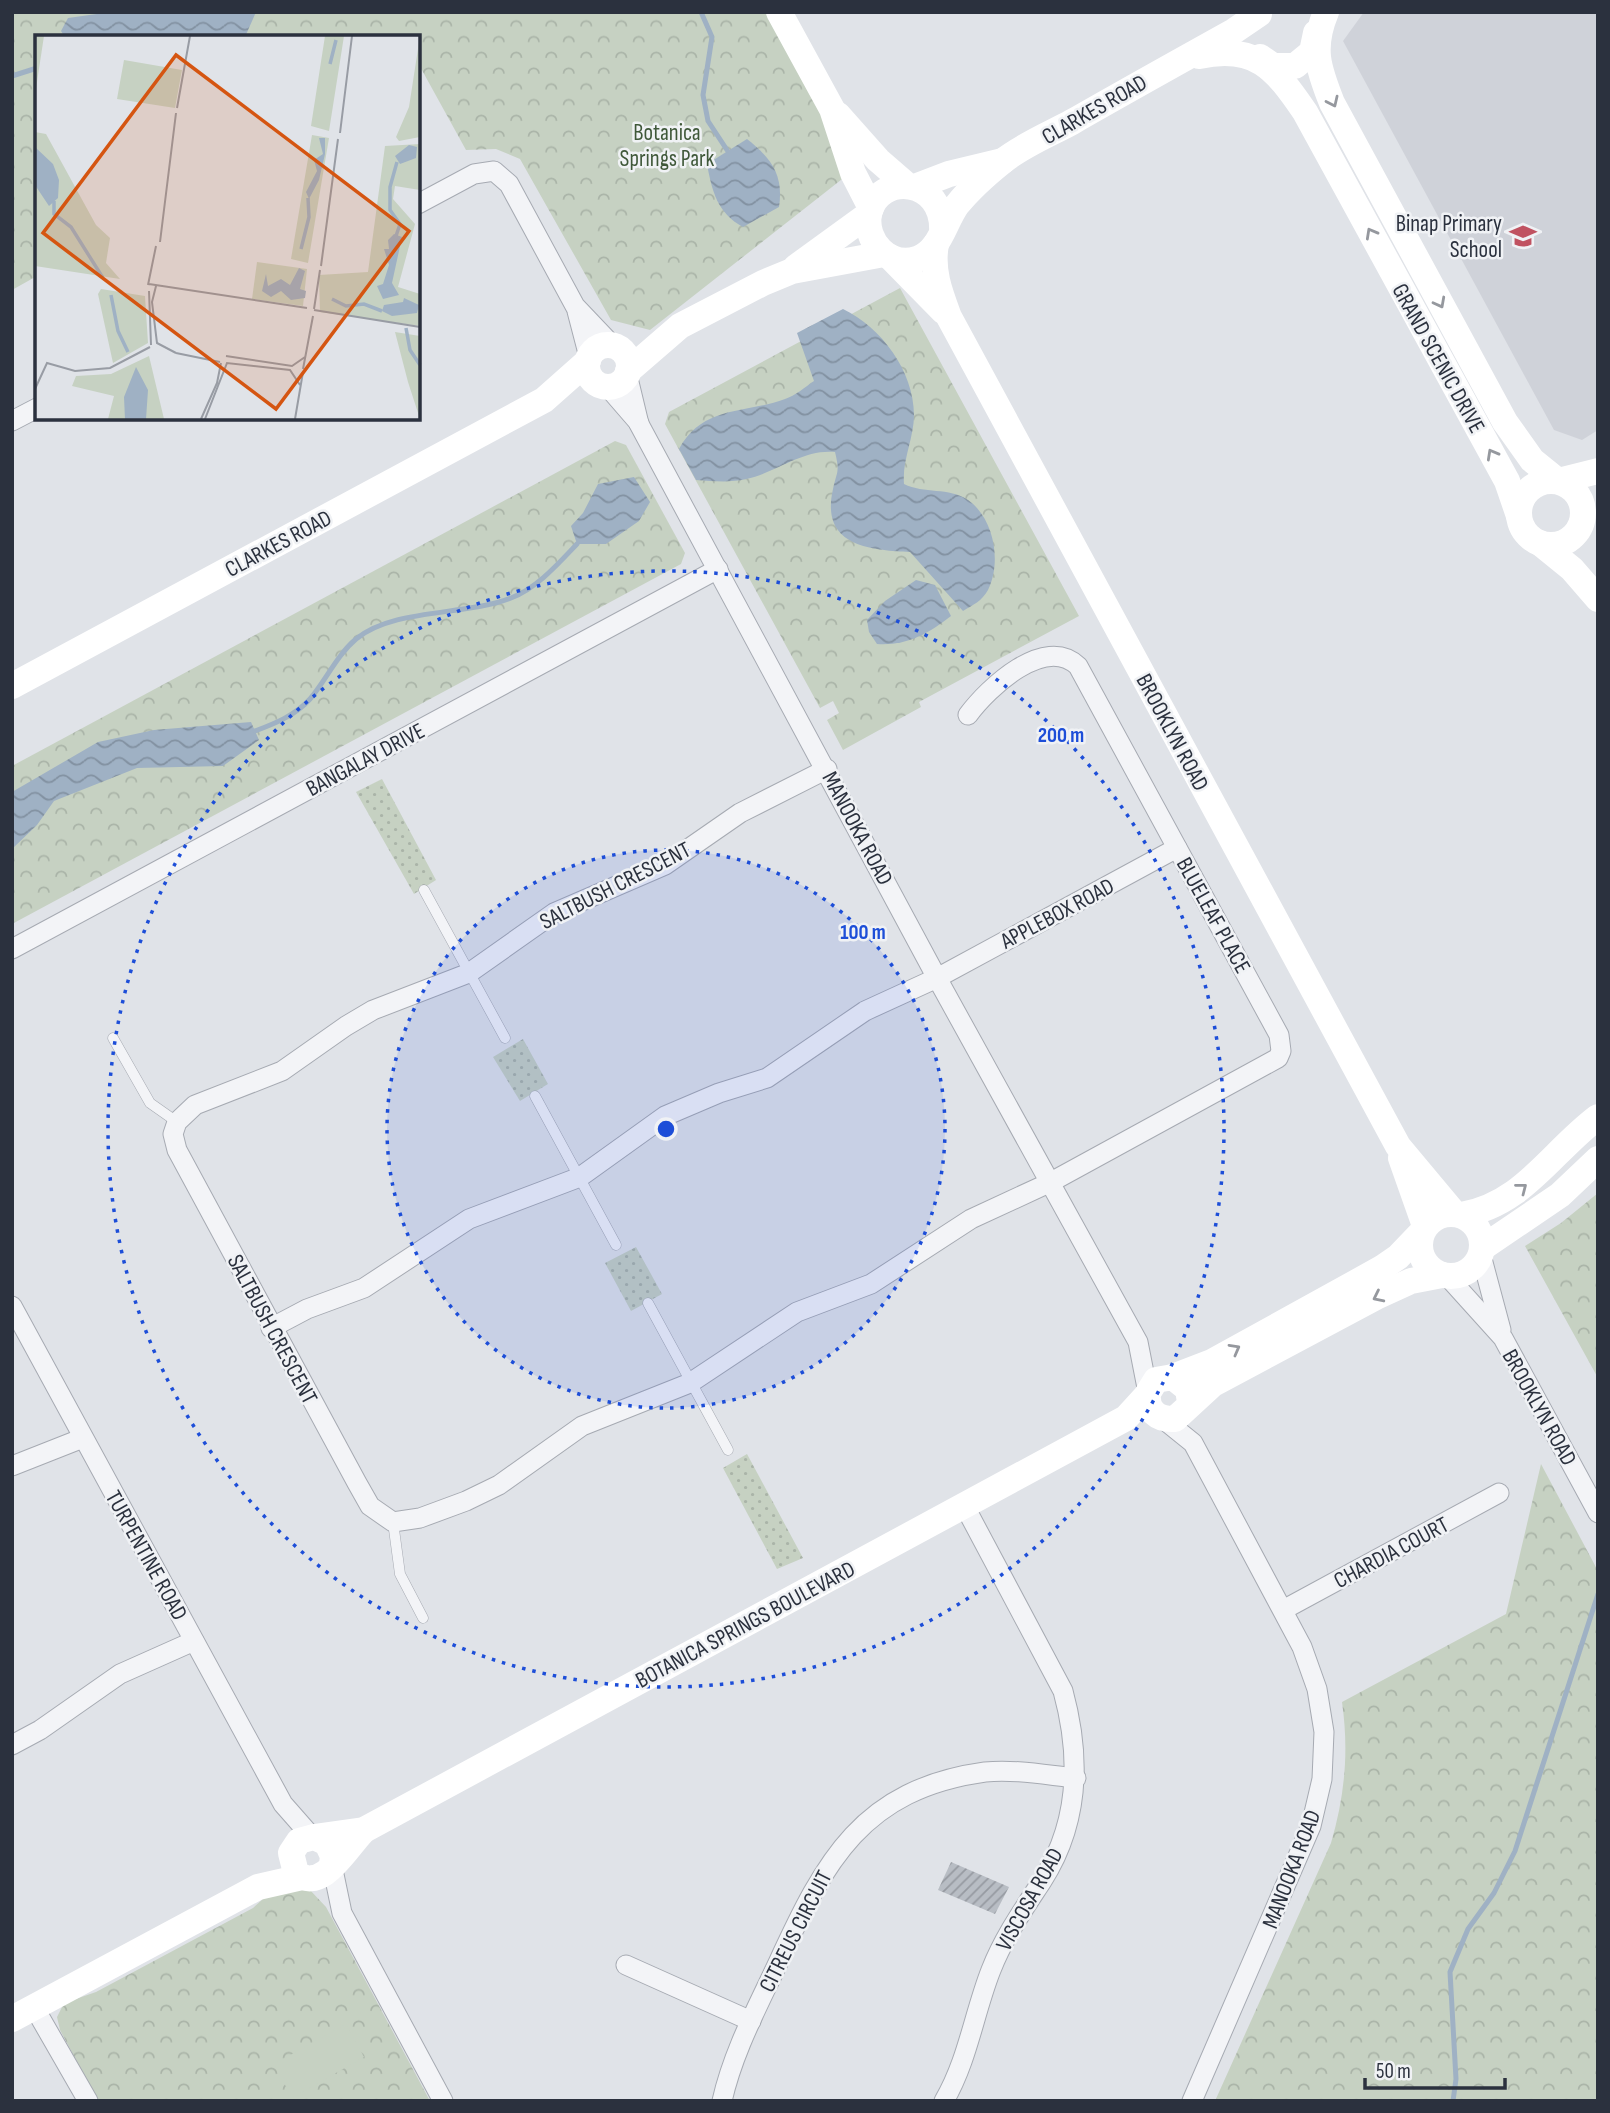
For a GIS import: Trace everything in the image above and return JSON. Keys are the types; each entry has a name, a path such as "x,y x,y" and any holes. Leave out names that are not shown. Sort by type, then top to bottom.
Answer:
{"street":[{"path":"779,12 832,109 853,173 870,211 869,229 874,243 887,256 916,259 939,238 943,218 938,204 928,194 912,187 878,160 832,109"},
{"name":"CLARKES ROAD","path":"1183,59 1214,53 1245,53 1273,66 1295,66 1312,52 1311,24 1326,12"},
{"name":"CLARKES ROAD","path":"1260,13 1254,23 1251,38 1256,53 1264,61"},
{"name":"CLARKES ROAD","path":"939,238 957,205 1004,160 1260,13"},
{"name":"GRAND SCENIC DRIVE","path":"1311,24 1321,72 1332,103 1504,422 1532,460 1580,497 1587,517 1583,551 1598,592"},
{"name":"GRAND SCENIC DRIVE","path":"1264,61 1305,112 1507,481 1524,531 1572,569 1598,599"},
{"name":"CLARKES ROAD","path":"912,187 1004,160"},
{"path":"420,203 474,174 494,171 509,184 576,306 616,368 589,374 576,306"},
{"path":"870,211 886,191 912,187"},
{"name":"CLARKES ROAD","path":"12,686 544,400 616,368 646,334 680,326 792,271 870,211"},
{"name":"BROOKLYN ROAD","path":"939,238 933,259 938,287 949,317 1398,1146 1423,1229"},
{"name":"CLARKES ROAD","path":"792,271 887,256"},
{"name":"BROOKLYN ROAD","path":"887,256 931,295 949,317"},
{"name":"CLARKES ROAD","path":"544,400 588,359"},
{"name":"MANOOKA ROAD","path":"616,368 639,424 827,769 937,978 1138,1342 1154,1406 1194,1443 1283,1610 1317,1689 1324,1732 1322,1779 1311,1826 1297,1864 1192,2101"},
{"path":"12,421 35,409"},
{"path":"1519,516 1521,500 1526,491 1544,481 1558,481 1598,471"},
{"path":"1540,543 1562,543 1572,538 1587,517"},
{"name":"BANGALAY DRIVE","path":"12,949 719,569"},
{"name":"BLUELEAF PLACE","path":"968,715 996,682 1045,656 1056,654 1072,660 1279,1035 1281,1051 1270,1065 1051,1182"},
{"name":"SALTBUSH CRESCENT","path":"393,1522 370,1506 271,1328 177,1150 173,1134 177,1122 195,1105 282,1071 373,1010 469,973 554,913 665,865 740,813 827,769"},
{"name":"APPLEBOX ROAD","path":"271,1328 307,1309 364,1289 469,1219 580,1177 665,1116 719,1093 767,1078 865,1011 937,978 1177,848"},
{"path":"1598,1117 1508,1199 1480,1212 1438,1216 1382,1268 1212,1362 1156,1380 1154,1406 1175,1419 1213,1384 1377,1297 1411,1282 1464,1274 1477,1263 1482,1252 1560,1195 1598,1159"},
{"name":"BROOKLYN ROAD","path":"1398,1146 1458,1214"},
{"path":"393,1522 420,1518 499,1485 582,1426 690,1383 797,1312 871,1284 971,1219 1051,1182"},
{"path":"1458,1214 1478,1228 1482,1252"},
{"path":"1423,1229 1419,1243 1425,1263 1444,1275"},
{"name":"BROOKLYN ROAD","path":"1482,1252 1503,1338"},
{"name":"BROOKLYN ROAD","path":"1444,1275 1503,1338 1598,1513"},
{"name":"TURPENTINE ROAD","path":"12,1307 283,1804 313,1837"},
{"name":"MANOOKA ROAD","path":"1138,1342 1172,1376"},
{"path":"1172,1376 1184,1382 1188,1389 1189,1404"},
{"name":"MANOOKA ROAD","path":"1189,1404 1194,1443"},
{"name":"BOTANICA SPRINGS BOULEVARD","path":"332,1864 364,1830 1126,1418 1154,1406"},
{"path":"12,1466 83,1438"},
{"name":"CHARDIA COURT","path":"1283,1610 1499,1493"},
{"name":"VISCOSA ROAD","path":"944,2101 958,2075 991,1969 1007,1936 1057,1854 1068,1825 1076,1778 1072,1722 1063,1691 964,1505"},
{"path":"12,1745 40,1730 120,1674 194,1641"},
{"name":"CITREUS CIRCUIT","path":"722,2101 727,2079 751,2021 809,1896 830,1861 877,1814 912,1793 986,1772 1076,1778"},
{"name":"TURPENTINE ROAD","path":"283,1804 297,1866"},
{"name":"BOTANICA SPRINGS BOULEVARD","path":"313,1837 364,1830"},
{"path":"342,1913 332,1864 333,1856 327,1843 313,1837 299,1841 297,1866 342,1913 443,2101"},
{"path":"297,1866 318,1879 332,1864"},
{"path":"88,2101 23,2013 297,1866"},
{"path":"626,1965 751,2021"}],"lane":[{"path":"424,890 505,1038"},
{"path":"113,1038 150,1103 177,1122"},
{"path":"536,1096 616,1245"},
{"path":"648,1303 728,1450"},
{"path":"393,1522 400,1574 423,1618"}],"shaded area":[{"name":"Binap Primary School","path":"1364,12 1598,12 1598,430 1582,440 1554,430 1343,41"}],"green space":[{"name":"Botanica Springs Park","path":"12,12 775,12 860,165 650,330 611,320 520,159 496,149 466,150 420,67 420,35 35,35 35,277 12,290"},
{"path":"900,288 1079,616 919,702 921,707 843,750 827,720 839,713 833,701 820,708 665,424 669,412"},
{"path":"615,441 626,445 685,553 681,564 12,924 12,766"},
{"path":"382,779 436,880 414,894 356,792"},
{"path":"523,1039 548,1084 520,1101 493,1057"},
{"path":"1598,1193 1598,1378 1525,1246 1561,1223"},
{"path":"636,1247 662,1294 631,1311 605,1263"},
{"path":"747,1454 803,1558 777,1569 723,1468"},
{"path":"1541,1464 1598,1571 1598,2101 1215,2101 1331,1843 1340,1808 1344,1773 1342,1702 1506,1614"},
{"path":"273,1890 310,1890 326,1907 430,2101 98,2101 60,2030 57,2017 64,2003 96,1992 253,1908"},
{"path":"346,2024 364,2057 292,2098 274,2064"}],"water":[{"path":"111,12 256,12 246,35 64,35 61,31 68,18"},
{"path":"747,139 763,153 774,168 780,196 779,207 743,227 727,215 717,200 707,164"},
{"path":"843,309 870,327 882,339 893,352 908,382 914,415 904,484 961,496 977,508 989,529 995,554 992,579 983,597 963,611 910,552 864,546 841,533 834,523 831,508 838,468 835,452 811,454 746,479 721,481 696,480 679,449 689,435 712,418 785,399 814,381 797,333"},
{"path":"634,477 650,502 639,521 606,544 577,544 571,526 583,513 598,484"},
{"path":"916,580 935,585 951,616 916,638 898,643 877,644 869,632 867,620 885,601"},
{"path":"251,722 259,740 223,766 137,768 54,801 37,825 12,849 12,792 98,742 154,730"}],"building":[{"path":"951,1862 1009,1887 995,1914 938,1890"}],"waterway":[{"path":"701,12 712,37 703,95 708,121 727,150"},
{"path":"12,76 35,69"},
{"path":"255,731 284,718 304,705 349,645 372,629 410,617 493,604 521,594 555,567 577,544"},
{"path":"1453,2101 1456,2079 1450,1972 1468,1929 1494,1893 1515,1851 1598,1594"}],"place":[{"name":"Binap Primary School","path":"1523,236"}]}
